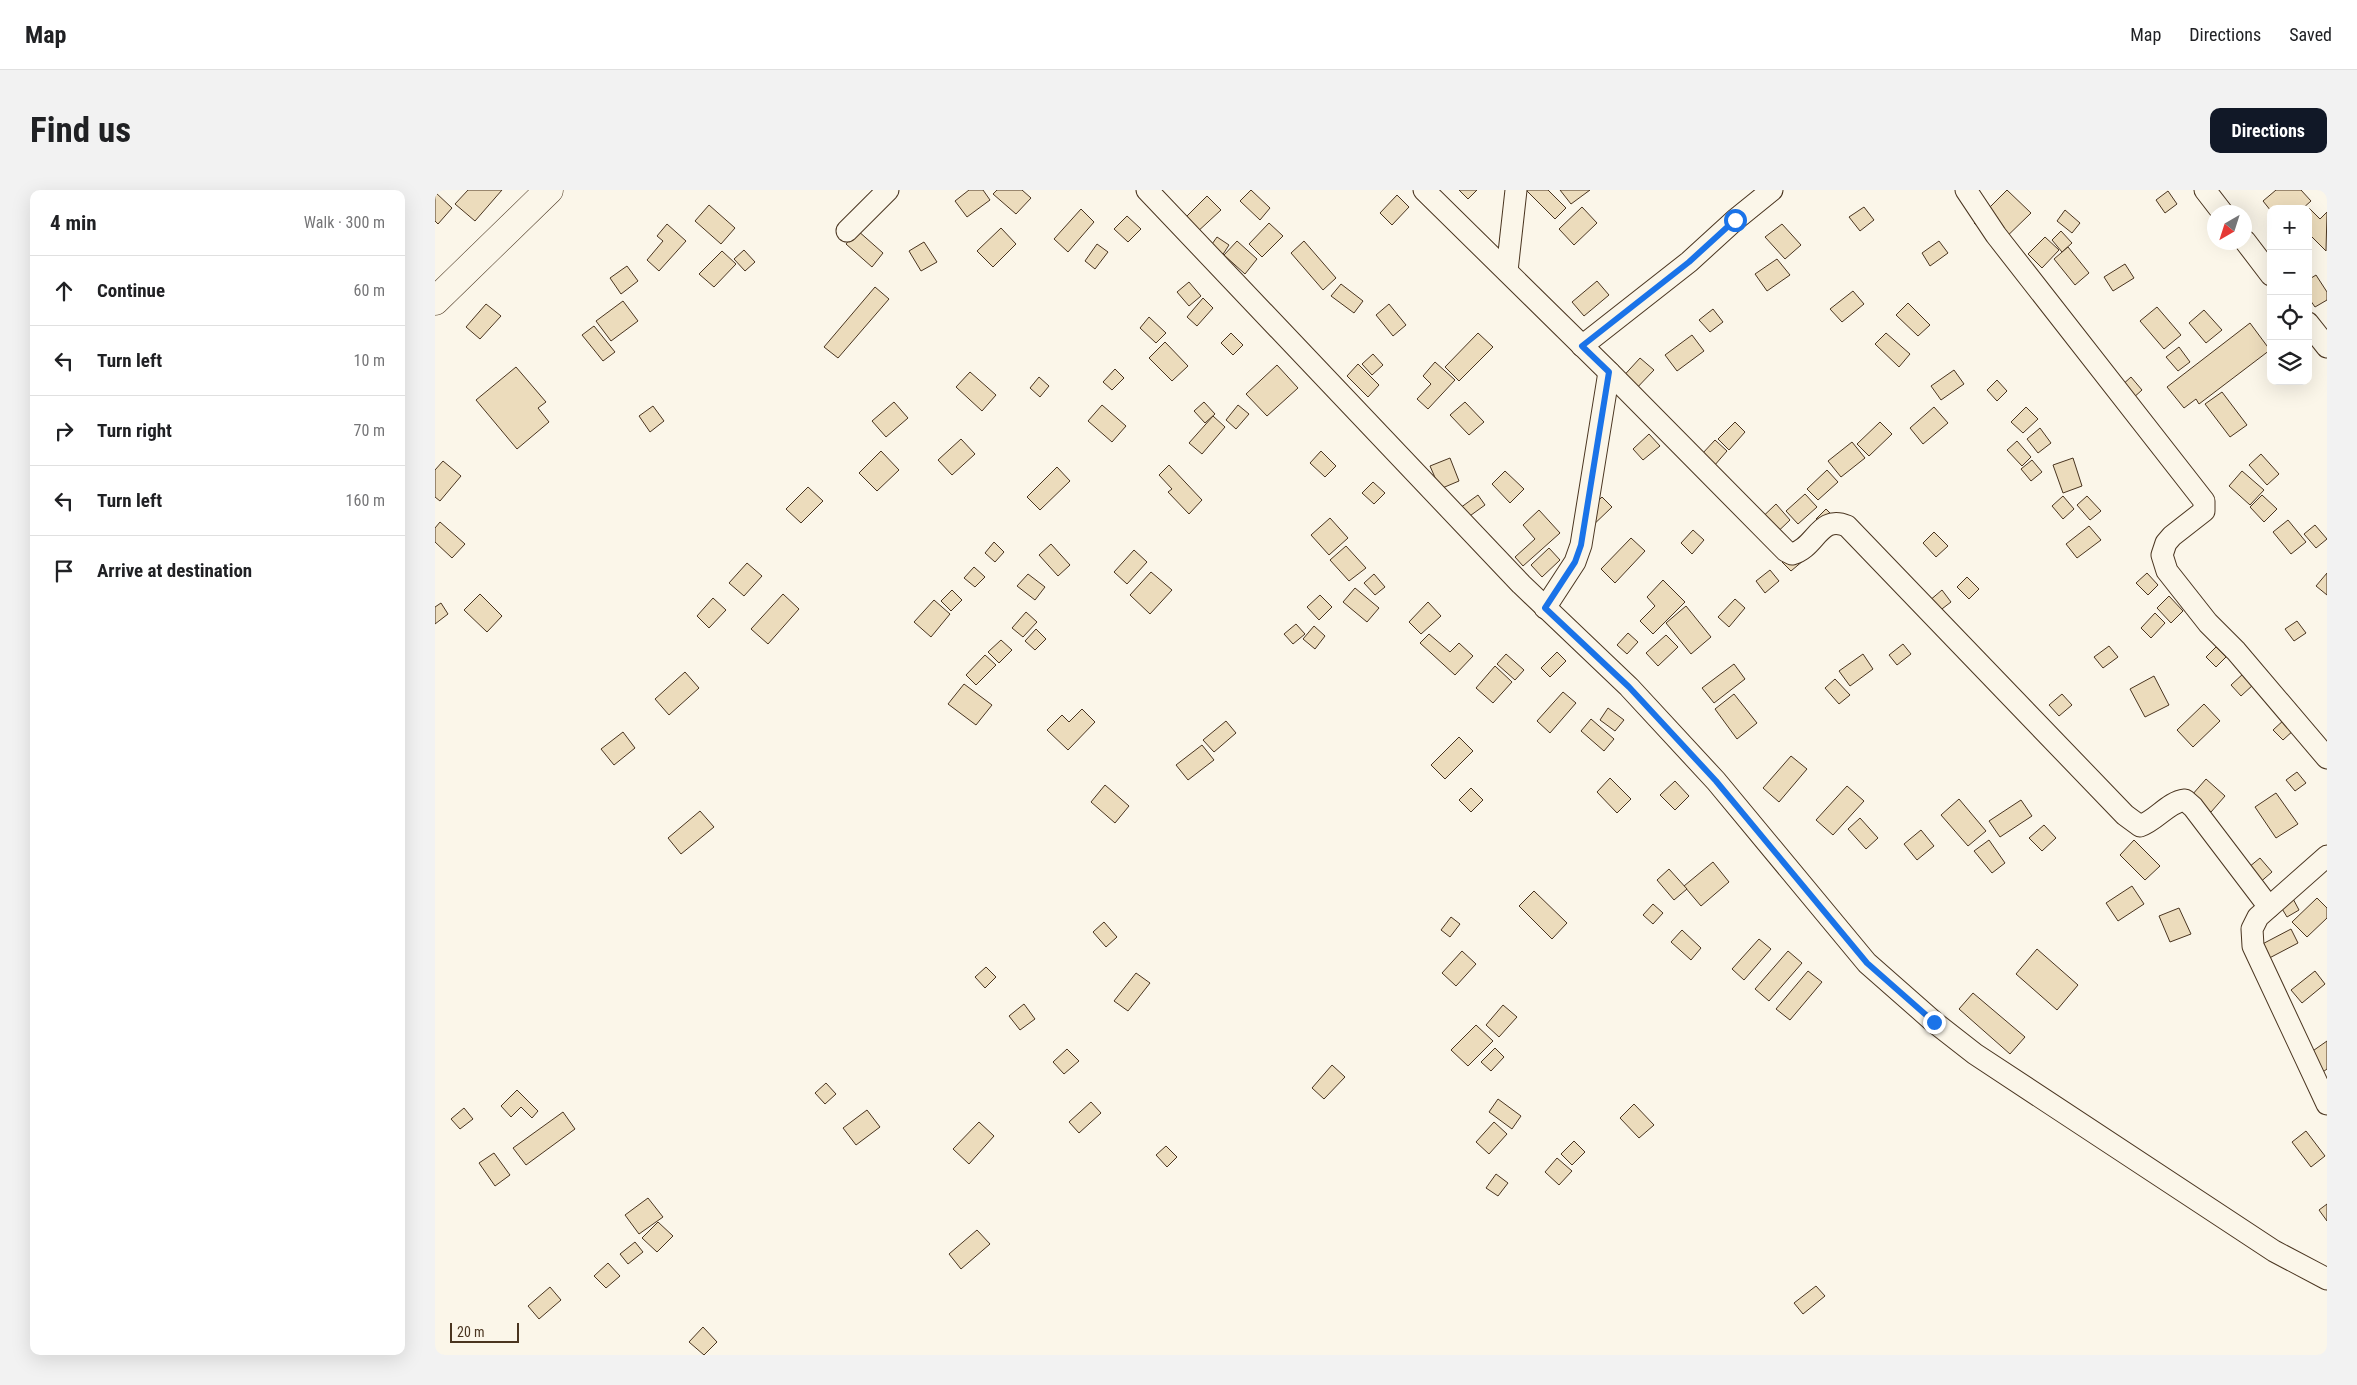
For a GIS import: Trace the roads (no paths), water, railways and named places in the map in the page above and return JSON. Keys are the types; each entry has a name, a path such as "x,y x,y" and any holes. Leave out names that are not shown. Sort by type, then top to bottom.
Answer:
{"highway":[{"path":"435,301 549,190"}],"street":[{"path":"847,230 888,190"},
{"path":"1147,190 1545,608 1629,687 1716,781 1867,963 1934,1022 1975,1054 2274,1251 2327,1279"},
{"path":"1424,190 1609,372 1786,551 1792,554 1799,552 1806,547 1825,525 1839,522 1847,526 2125,815 2140,826 2150,823 2177,801 2185,800 2193,807 2269,907"},
{"path":"1507,271 1516,190"},
{"path":"1582,346 1689,262 1735,220 1772,190"},
{"path":"1966,190 1996,235 2204,501 2204,511 2166,543 2162,555 2167,571 2208,623 2236,651 2327,758"},
{"path":"2205,190 2217,205"},
{"path":"2252,250 2267,270"},
{"path":"2312,328 2327,347"},
{"path":"1545,608 1575,562 1581,545 1609,372"},
{"path":"2327,856 2257,917 2252,929 2253,946 2327,1104"}]}
